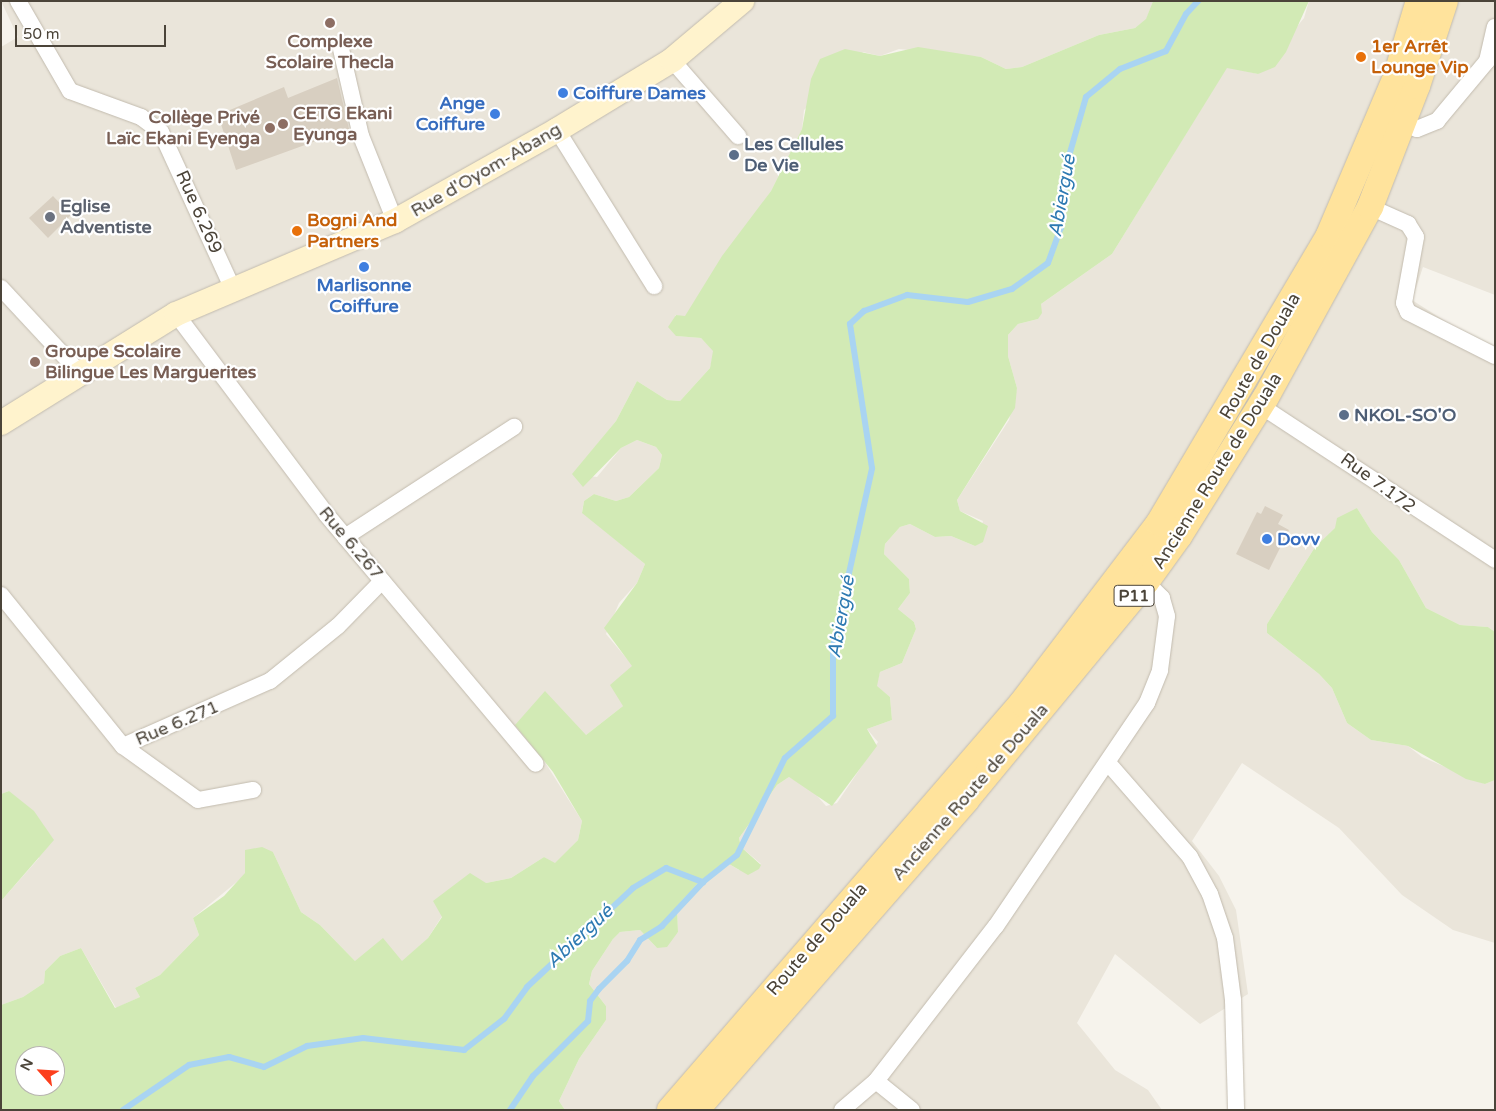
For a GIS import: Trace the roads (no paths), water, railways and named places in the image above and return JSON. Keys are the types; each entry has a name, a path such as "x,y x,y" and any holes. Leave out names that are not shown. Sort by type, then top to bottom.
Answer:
{"main road":[{"name":"Rue d'Oyom-Abang","path":"1,423 79,372 176,314 395,221 557,130 672,60 742,1"},
{"name":"Route de Douala","path":"670,1110 1022,703 1169,529 1329,235 1396,77 1419,1"},
{"name":"Ancienne Route de Douala","path":"696,1110 966,800 1146,582 1169,529 1261,406 1370,207 1404,122 1445,1"}],"street":[{"name":"Rue 6.269","path":"18,1 70,91 141,117 161,132 234,288"},
{"path":"1404,122 1417,128 1438,121 1487,61 1495,27"},
{"path":"341,49 369,161 395,221"},
{"path":"672,60 738,136"},
{"path":"557,130 654,286"},
{"path":"1370,207 1408,224 1416,237 1404,303 1408,312 1495,356"},
{"path":"1,288 79,372"},
{"name":"Rue 6.267","path":"176,314 345,537 536,764"},
{"name":"Rue 7.172","path":"1261,406 1495,560"},
{"path":"345,537 514,427"},
{"name":"Rue 6.271","path":"1,595 123,746 270,681 338,626 382,581"},
{"path":"842,1110 876,1081 996,926 1109,764 1147,703 1160,670 1167,616 1162,598 1146,582"},
{"path":"123,746 198,800 253,790"},
{"path":"1109,764 1190,857 1210,894 1225,938 1233,1000 1236,1110"},
{"path":"876,1081 912,1110"}],"waterway":[{"name":"Abiergué","path":"123,1110 189,1065 229,1057 264,1067 307,1046 363,1038 464,1050 504,1019 527,987 633,888 666,868 703,882 737,855 785,758 833,716 833,646 872,468 850,324 864,311 907,295 968,302 1012,289 1048,263 1061,228 1067,163 1086,97 1120,69 1166,51 1186,14 1198,1"},
{"path":"510,1110 533,1076 588,1021 590,1001 599,989 627,961 640,940 662,926 703,882"}],"place":[{"name":"Complexe Scolaire Thecla","path":"330,23"},
{"name":"1er Arrêt Lounge Vip","path":"1361,57"},
{"name":"Coiffure Dames","path":"563,93"},
{"name":"Ange Coiffure","path":"495,114"},
{"name":"CETG Ekani Eyunga","path":"283,124"},
{"name":"Collège Privé Laïc Ekani Eyenga","path":"270,128"},
{"name":"Les Cellules De Vie","path":"734,155"},
{"name":"Eglise Adventiste","path":"50,217"},
{"name":"Bogni And Partners","path":"297,231"},
{"name":"Marlisonne Coiffure","path":"364,267"},
{"name":"Groupe Scolaire Bilingue Les Marguerites","path":"35,362"},
{"name":"NKOL-SO'O","path":"1344,415"},
{"name":"Dovv","path":"1267,539"}]}
